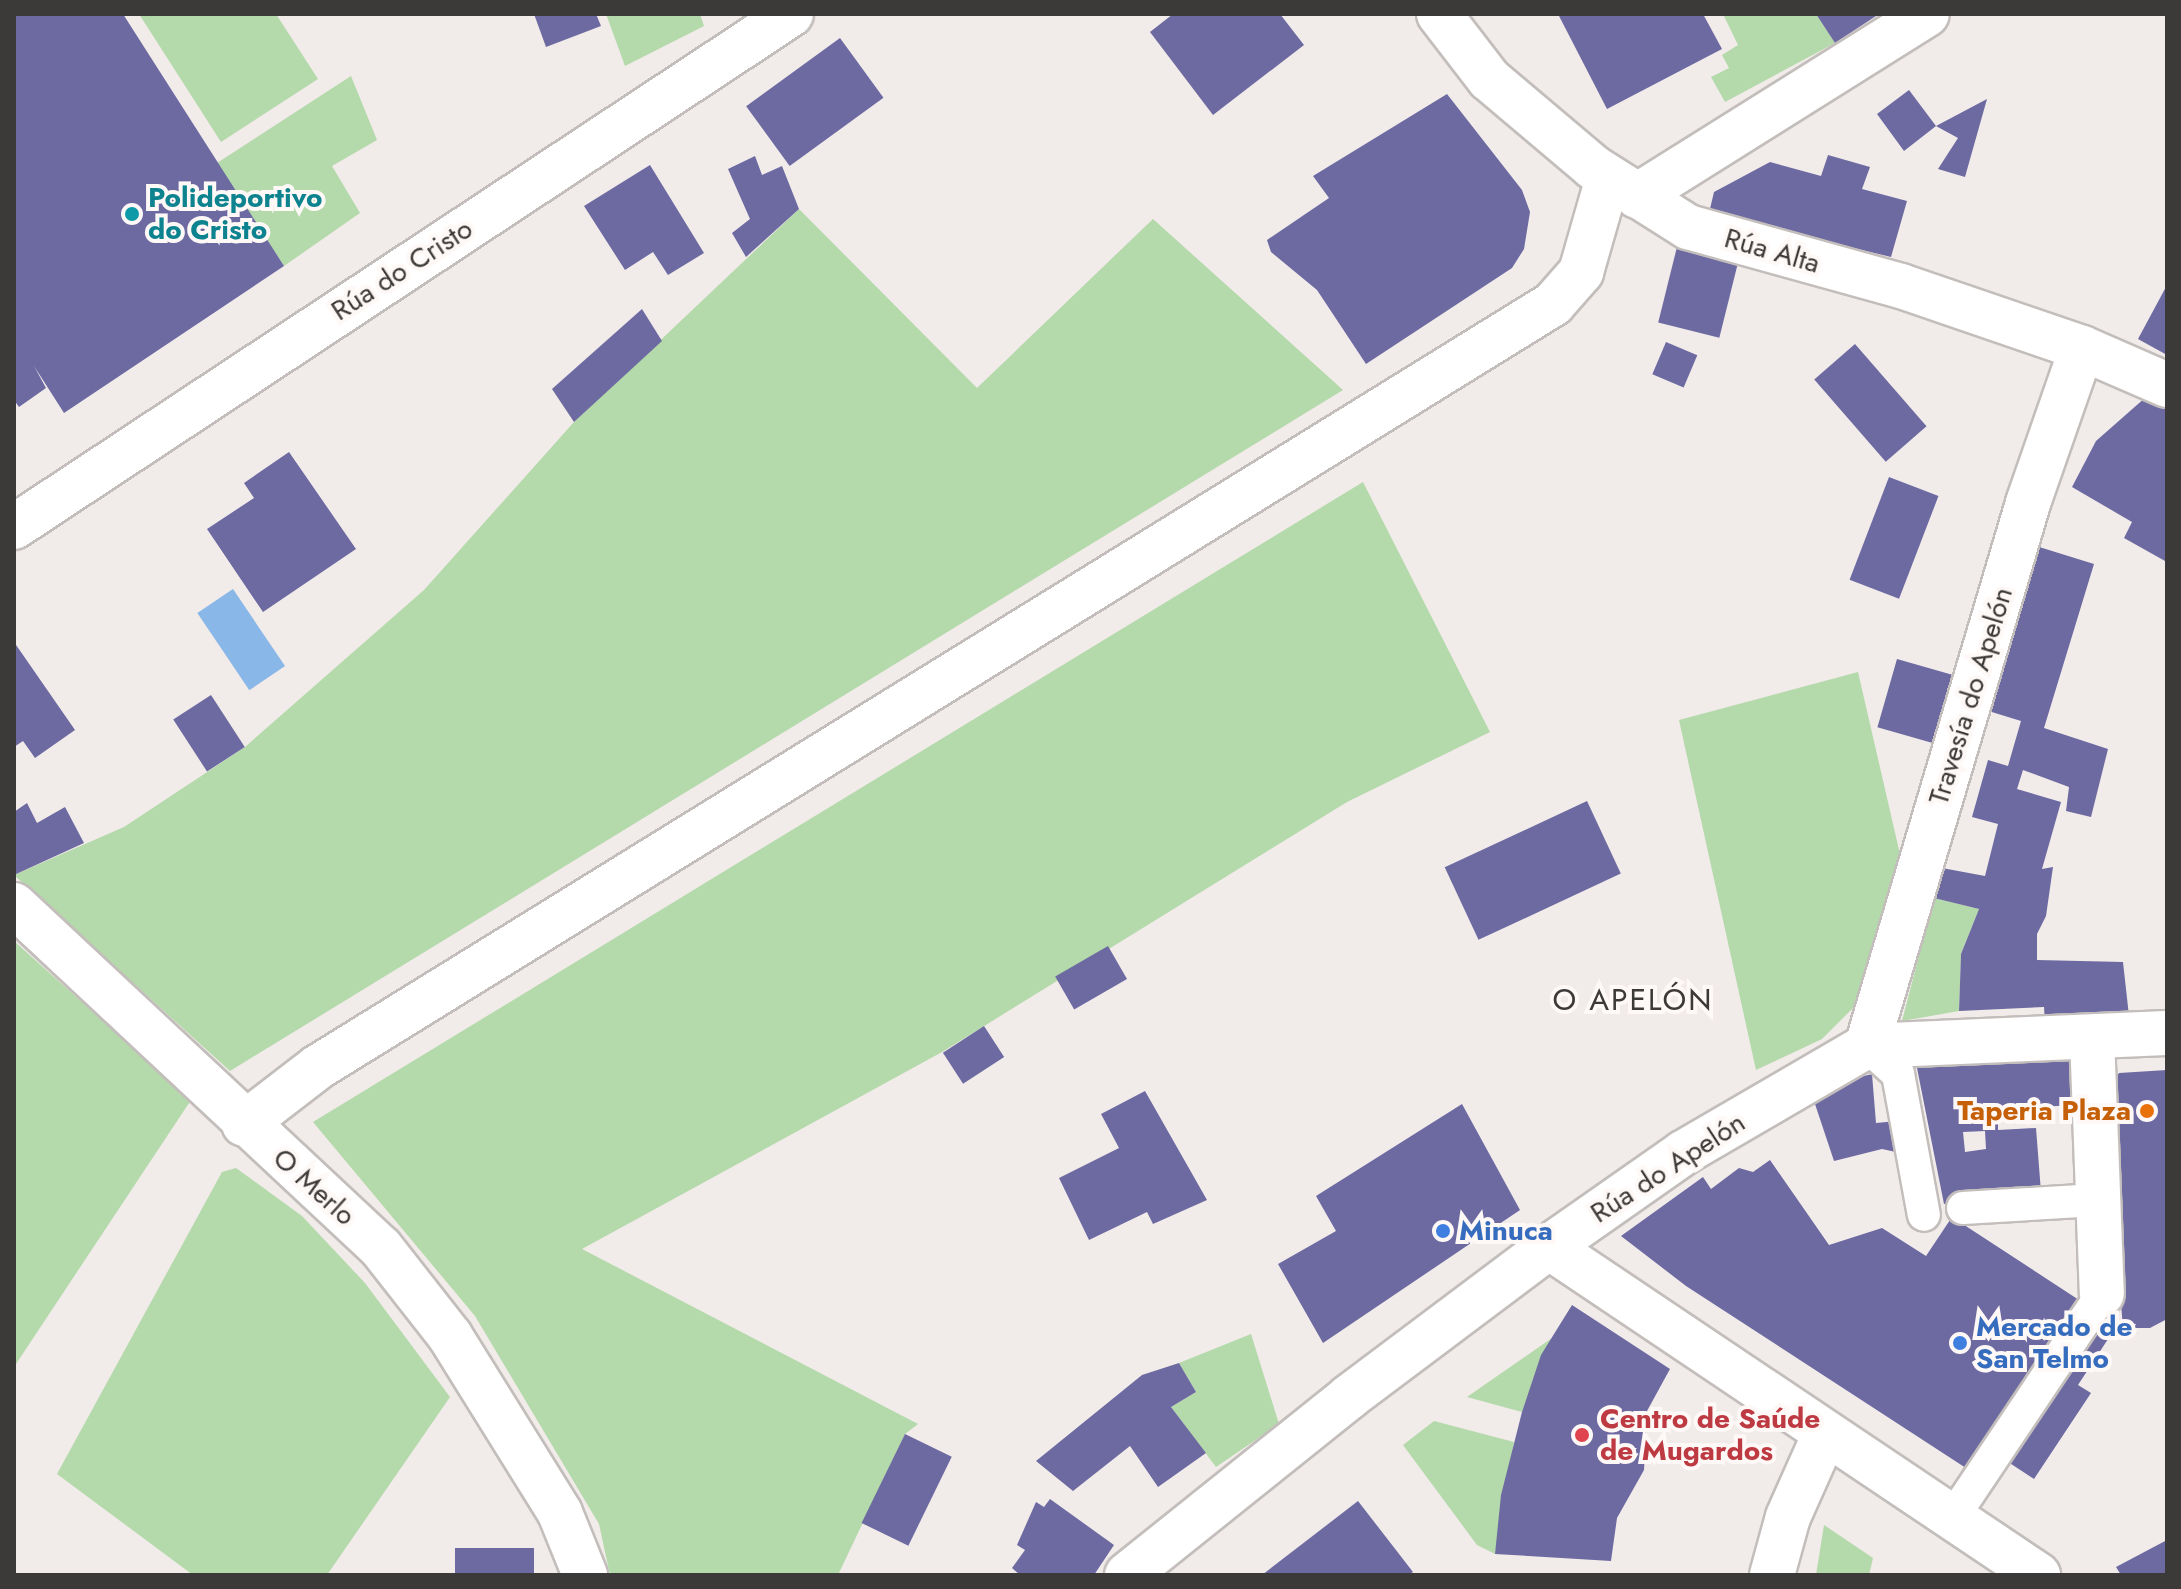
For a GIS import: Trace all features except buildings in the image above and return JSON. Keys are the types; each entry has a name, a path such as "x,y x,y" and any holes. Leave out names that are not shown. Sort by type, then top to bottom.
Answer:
{"street":[{"name":"Rúa do Cristo","path":"14,527 791,14"},
{"name":"Rúa Alta","path":"1439,14 1489,79 1623,187 1688,227 1901,286 2082,348 2167,385"},
{"path":"244,1124 331,1059 1553,304 1581,272 1623,187 1927,14"},
{"name":"Travesía do Apelón","path":"1867,1046 2028,503 2082,348"},
{"name":"O Merlo","path":"14,905 244,1124 381,1248 450,1336 560,1513 585,1575"},
{"name":"Rúa do Apelón","path":"1127,1575 1349,1397 1549,1247 1683,1153 1867,1046 2167,1033"},
{"path":"2092,1037 2102,1294"},
{"path":"1549,1247 1824,1436 2038,1575"},
{"path":"1772,1575 1788,1517 1824,1436"}],"lane":[{"path":"1867,1046 1898,1074 1924,1215"},
{"path":"1963,1208 2097,1200"},
{"path":"1965,1499 2102,1294"}],"green space":[{"path":"139,14 276,14 318,79 221,142"},
{"path":"606,14 700,14 704,26 625,66"},
{"path":"1723,14 1816,14 1835,43 1725,102 1711,77 1729,68 1722,55 1738,45"},
{"path":"351,76 377,140 332,166 360,213 284,266 217,163"},
{"path":"799,209 977,388 1153,219 1343,390 230,1071 14,875 124,827 245,747 424,590 574,422"},
{"path":"1363,482 1490,732 1347,802 942,1052 582,1249 918,1424 905,1434 838,1575 610,1575 599,1524 475,1316 313,1122"},
{"path":"1858,672 1902,863 1861,1000 1822,1039 1756,1070 1679,720"},
{"path":"1934,898 1979,909 1961,954 1959,1011 1902,1021"},
{"path":"14,941 191,1100 14,1367"},
{"path":"236,1168 302,1216 365,1283 450,1397 327,1575 193,1575 57,1474 222,1172"},
{"path":"1251,1334 1279,1424 1216,1467 1171,1407 1196,1392 1179,1363"},
{"path":"1552,1338 1522,1412 1467,1397"},
{"path":"1434,1421 1514,1442 1495,1554 1477,1545 1403,1445"},
{"path":"1824,1525 1873,1558 1869,1575 1816,1575"}],"water":[{"path":"233,589 285,666 249,690 197,613"}],"place":[{"name":"Polideportivo do Cristo","path":"132,214"},
{"name":"Taperia Plaza","path":"2147,1111"},
{"name":"Minuca","path":"1443,1231"},
{"name":"Mercado de San Telmo","path":"1960,1343"},
{"name":"Centro de Saúde de Mugardos","path":"1582,1435"}],"district":[{"name":"O APELÓN","path":"1633,1000"}]}
